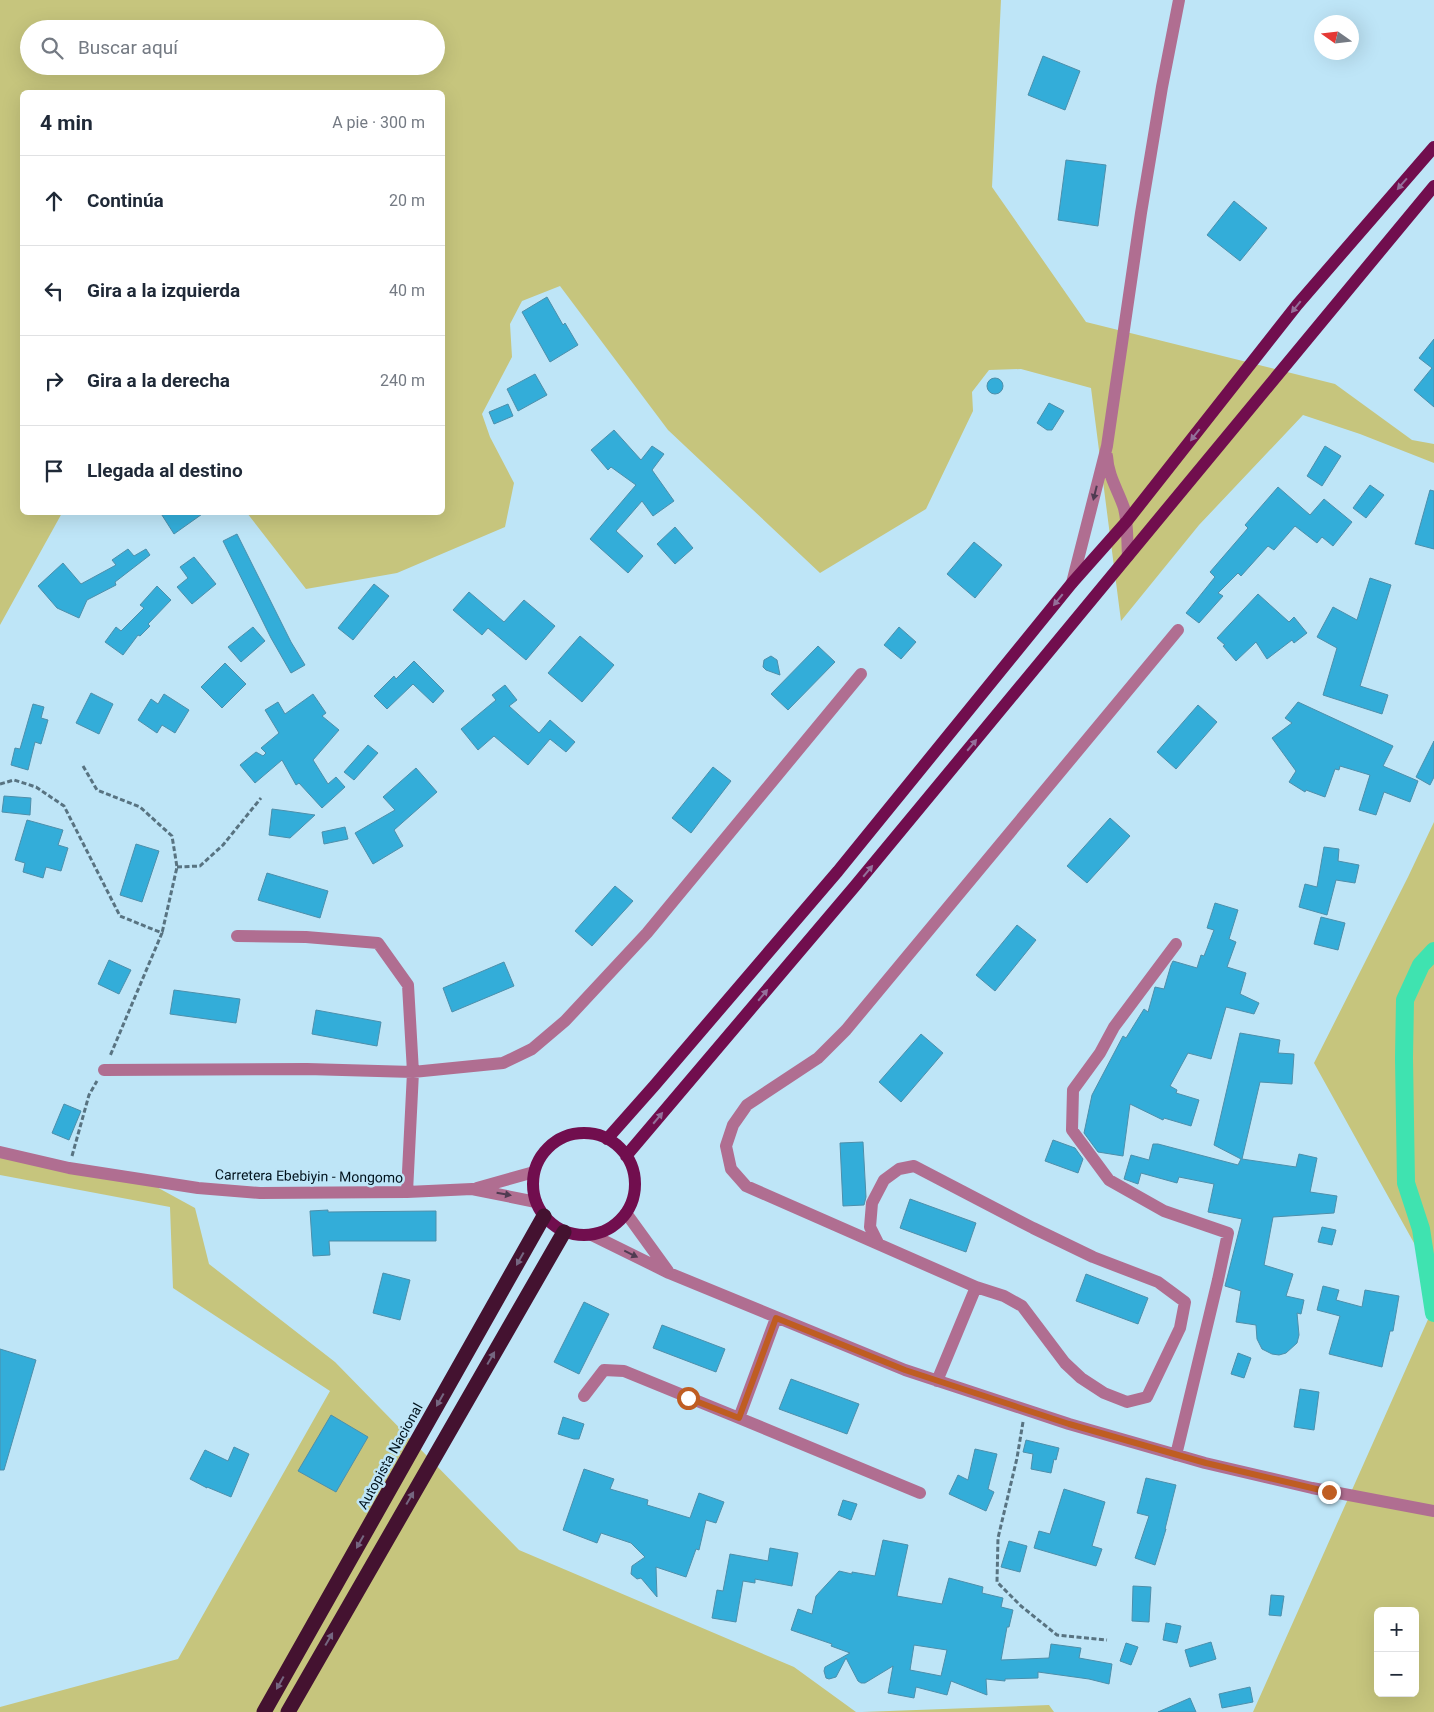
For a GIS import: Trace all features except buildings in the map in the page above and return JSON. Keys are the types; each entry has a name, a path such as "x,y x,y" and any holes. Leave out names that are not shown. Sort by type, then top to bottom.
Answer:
{"highway":[{"name":"Autopista Nacional","path":"264,1712 544,1216"},
{"path":"288,1712 564,1232"}],"main road":[{"path":"607,1139 832,878 1072,582 1127,521 1297,305 1434,148"},
{"path":"626,1156 855,886 1434,186"},
{"path":"574,1134 597,1134 618,1146 626,1156 632,1167 635,1184 632,1202 617,1224 605,1231 592,1235 578,1236 556,1228 544,1216 536,1202 533,1187 534,1172 544,1152 563,1138 574,1134"}],"street":[{"path":"1072,582 1107,446 1142,203 1179,0"},
{"path":"1107,446 1107,469 1127,521 1128,556"},
{"path":"878,1243 870,1227 872,1204 884,1180 899,1169 914,1166 1084,1253 1158,1282 1185,1302 1180,1328 1146,1397 1127,1402 1104,1393 1081,1378 1065,1364 1022,1306 1004,1296 976,1287 746,1186 731,1169 726,1146 733,1125 747,1105 818,1058 846,1030 1178,630"},
{"path":"104,1070 307,1069 413,1072 503,1063 532,1049 565,1021 647,933 861,674"},
{"path":"237,936 306,937 378,943 408,985 413,1072 407,1192"},
{"path":"1176,944 1114,1027 1100,1053 1073,1090 1072,1130 1109,1180 1164,1211 1228,1233 1176,1455"},
{"name":"Carretera Ebebiyin - Mongomo","path":"0,1152 69,1168 198,1188 251,1192 407,1192 472,1189 534,1172"},
{"name":"Carretera Ebebiyin - Mongomo","path":"472,1189 536,1202"},
{"path":"626,1213 669,1273"},
{"path":"592,1235 669,1273 905,1370 937,1381 1176,1455 1312,1488 1434,1511"},
{"path":"937,1381 976,1287"},
{"path":"739,1418 776,1318"},
{"path":"584,1396 604,1370 624,1371 920,1493"}],"path":[{"path":"69,1168 89,1095 104,1070 162,933 177,867 172,836 140,807 97,790 83,766"},
{"path":"0,784 14,780 36,788 64,806 120,916 162,933"},
{"path":"177,867 200,866 223,845 261,798"},
{"path":"1025,1409 1017,1458 998,1538 997,1582 1021,1606 1057,1635 1107,1640"}],"shaded area":[{"path":"0,0 1001,0 992,187 1086,322 1335,384 1412,440 1434,444 1434,463 1360,434 1303,415 1199,525 1121,621 1091,388 1021,369 989,370 972,392 973,411 926,509 820,573 668,430 560,286 522,301 510,324 512,357 482,414 490,437 514,483 505,527 397,573 306,589 249,515 445,515 445,90 20,90 20,515 61,515 0,625"},
{"path":"1434,822 1434,1279 1314,1063"},
{"path":"0,1154 142,1179 195,1208 209,1264 335,1362 519,1550 794,1667 856,1712 0,1712 0,1707 178,1659 330,1391 173,1288 170,1207 0,1175"},
{"path":"1434,1306 1434,1712 1253,1712"},
{"path":"1049,1705 1054,1712 862,1712"}],"waterway":[{"path":"1434,951 1421,965 1405,1000 1404,1058 1406,1183 1421,1229 1434,1313"}],"route":[{"path":"688,1398 739,1418 776,1318 905,1370 1069,1424 1206,1463 1329,1492"}]}
